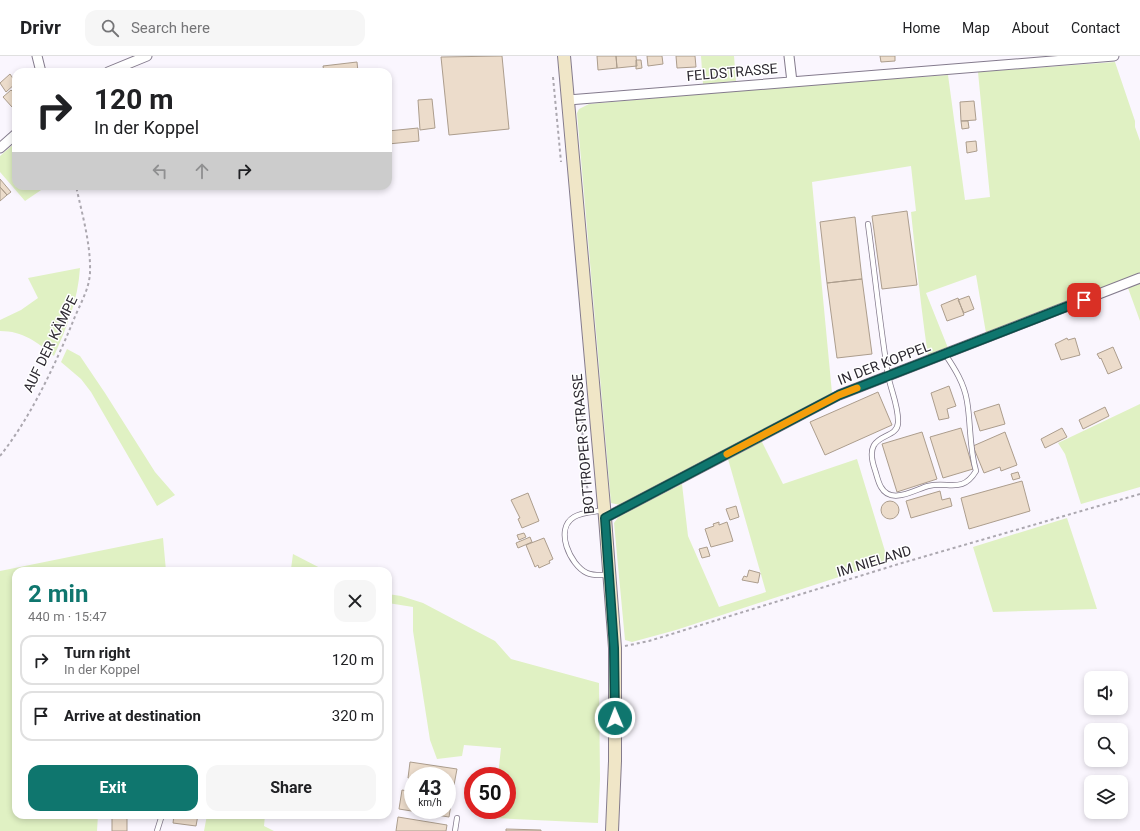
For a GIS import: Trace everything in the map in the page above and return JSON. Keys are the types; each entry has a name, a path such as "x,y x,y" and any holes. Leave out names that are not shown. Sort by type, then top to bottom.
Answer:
{"main road":[{"name":"BOTTROPER STRASSE","path":"564,56 601,513 609,575 614,648 615,761 612,831"}],"street":[{"path":"37,56 40,68"},
{"path":"118,68 147,56"},
{"path":"789,56 792,82"},
{"name":"FELDSTRASSE","path":"568,100 1114,56"},
{"path":"0,148 12,138"},
{"name":"IN DER KOPPEL","path":"601,513 839,395 1140,278"}],"lane":[{"path":"868,224 888,376 898,416 898,425 894,431 873,445 871,460 881,488 889,495 897,496 936,484 956,486 967,482 976,470 972,456 967,400 960,376 945,354"},
{"path":"601,513 580,514 574,517 568,523 565,532 566,543 569,553 577,566 586,573 609,575"},
{"path":"455,831 457,818"},
{"path":"157,831 161,819"}],"path":[{"path":"553,70 561,167"},
{"name":"AUF DER KÄMPE","path":"0,456 25,417 65,343 85,296 90,275 89,254 77,190"},
{"path":"582,391 581,421 583,473 601,513"},
{"name":"IM NIELAND","path":"614,648 649,641 902,563 1140,494"}],"green space":[{"path":"701,56 734,56 736,81 703,84"},
{"path":"1115,62 1135,121 1135,127 1140,141 1140,274 986,333 976,275 926,293 948,348 928,356 911,212 916,211 911,166 812,182 832,393 620,505 611,503 577,113 579,109 589,104 792,86 948,75 965,200 990,197 978,72"},
{"path":"12,146 12,186 0,172 0,156"},
{"path":"16,190 41,190 25,201"},
{"path":"80,268 77,291 71,313 54,356 42,346 23,335 0,331 0,320 21,310 38,298 28,278"},
{"path":"1140,283 1140,321 1128,288"},
{"path":"67,349 80,356 155,472 175,495 157,506 91,392 81,379 61,362"},
{"path":"1140,404 1140,487 1081,504 1065,454 1058,443"},
{"path":"761,440 783,484 857,459 888,561 676,630 632,642 625,640 614,523 619,516 682,484 688,536 719,607 766,592 728,459"},
{"path":"1067,518 1097,609 993,612 973,547"},
{"path":"163,538 166,567 20,567"},
{"path":"293,554 318,567 291,567"},
{"path":"12,569 12,819 98,819 97,831 0,831 0,571"},
{"path":"392,595 423,603 495,641 511,659 599,683 600,779 598,823 515,819 516,767 499,767 501,748 464,745 462,756 437,759 430,740 413,631 413,607 392,604"},
{"path":"206,819 265,819 264,826 274,831 204,831"}],"building":[{"path":"502,56 509,129 449,135 441,57"},
{"path":"597,56 616,56 617,68 598,70"},
{"path":"616,56 636,56 637,66 617,68"},
{"path":"647,56 662,56 663,64 648,66"},
{"path":"676,56 695,56 696,67 677,68"},
{"path":"880,56 895,56 895,61 881,62"},
{"path":"636,60 641,60 642,68 636,69"},
{"path":"357,62 358,68 323,68 323,66"},
{"path":"10,74 12,77 12,87 6,92 0,83"},
{"path":"11,90 12,91 12,107 3,97"},
{"path":"432,99 435,128 420,130 418,100"},
{"path":"974,101 976,120 961,121 960,102"},
{"path":"961,121 968,121 969,128 962,129"},
{"path":"418,128 419,141 392,144 392,131"},
{"path":"976,141 977,151 967,153 966,142"},
{"path":"0,179 11,192 7,195 0,187"},
{"path":"0,187 7,195 0,201"},
{"path":"907,211 917,285 882,289 872,216"},
{"path":"855,217 862,279 827,283 820,222"},
{"path":"862,279 872,354 837,358 827,283"},
{"path":"969,296 974,309 964,313 958,300"},
{"path":"958,298 964,315 947,321 941,305"},
{"path":"1067,338 1068,340 1075,338 1080,355 1061,360 1055,344"},
{"path":"1113,347 1122,368 1108,374 1101,358 1100,359 1097,354"},
{"path":"949,386 956,406 947,409 949,418 939,420 931,393"},
{"path":"878,392 892,425 825,455 810,422"},
{"path":"999,404 1005,424 980,431 974,412"},
{"path":"1105,407 1109,416 1083,429 1079,420"},
{"path":"961,428 973,469 943,478 930,437"},
{"path":"1062,428 1067,437 1045,448 1041,439"},
{"path":"922,432 937,479 897,492 882,444"},
{"path":"1005,432 1017,465 1001,471 1000,467 984,473 973,446"},
{"path":"1018,472 1020,478 1013,480 1011,474"},
{"path":"1022,481 1030,511 969,529 961,498"},
{"path":"940,491 942,500 950,498 952,506 911,518 906,501"},
{"path":"528,493 539,521 522,528 518,519 520,518 511,500"},
{"path":"886,501 894,501 899,506 897,517 894,519 886,519 881,514 881,506"},
{"path":"736,506 739,517 730,520 726,509"},
{"path":"719,522 719,525 727,522 733,541 711,547 705,529 714,526 713,524"},
{"path":"524,533 526,537 519,540 517,535"},
{"path":"530,537 532,542 518,548 516,543"},
{"path":"544,538 553,559 549,561 550,563 539,568 538,565 535,567 526,545"},
{"path":"707,547 710,556 702,558 699,549"},
{"path":"749,570 760,573 758,583 742,580 744,576 747,577"},
{"path":"410,762 444,767 409,767"},
{"path":"402,790 404,790 404,810 399,809"},
{"path":"398,817 447,825 446,831 396,831"},
{"path":"112,819 127,819 127,831 112,831"},
{"path":"174,819 197,819 196,826 173,823"},
{"path":"506,829 541,830 541,831 506,831"}],"slow traffic":[{"path":"727,454 839,395 857,388"}],"route":[{"path":"615,718 614,648 605,518 839,395 1084,300"}]}
